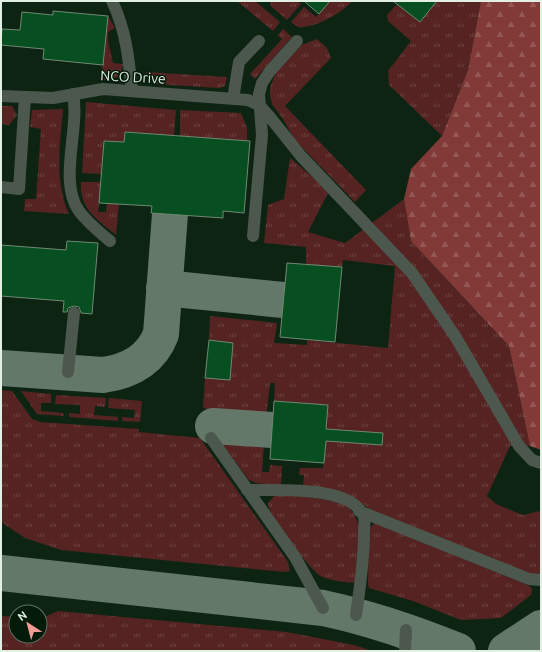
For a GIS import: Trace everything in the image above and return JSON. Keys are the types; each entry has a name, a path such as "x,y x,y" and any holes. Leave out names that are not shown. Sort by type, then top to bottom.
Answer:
{"lane":[{"path":"112,1 120,18 128,54 132,91"},
{"path":"237,99 238,62 259,41"},
{"path":"253,236 262,135 259,105 262,83 270,71 297,41"},
{"name":"NCO Drive","path":"1,96 53,98 103,89 248,100 259,105"},
{"path":"73,94 75,116 71,181 73,196 78,210 90,224 110,241"},
{"path":"1,187 18,189 25,97"},
{"path":"259,105 301,156 412,273 456,336 519,446 532,460 541,463"},
{"path":"68,372 74,313"},
{"path":"211,438 295,557 323,608"},
{"path":"247,490 325,493 341,497 355,505 364,518 364,536 356,615"},
{"path":"359,511 529,579 541,580"},
{"path":"405,651 406,630"}],"green space":[{"path":"237,1 255,1 280,22 273,31"},
{"path":"269,1 297,1 301,4 287,20 272,7"},
{"path":"330,1 352,1 348,6 335,15 319,23 298,27 291,22 304,7 316,17"},
{"path":"437,1 481,1 468,70 442,136 389,85 388,71 411,41 388,21 387,15 397,4 420,22"},
{"path":"481,1 541,1 541,450 530,446 509,346 411,241 404,199 411,169 442,136 468,70"},
{"path":"108,16 115,28 108,32 108,41 113,63 123,64 121,72 113,80 99,80 103,65"},
{"path":"283,29 292,37 255,79 250,74 282,39 278,35"},
{"path":"317,39 327,48 331,58 285,106 366,190 355,202 294,139 283,119 272,104 270,96 270,88 276,72 302,45"},
{"path":"146,72 227,77 225,86 219,88 155,84 147,78"},
{"path":"86,102 176,110 174,136 125,132 124,142 104,141 101,174 82,173"},
{"path":"1,106 12,106 17,115 9,125 1,124"},
{"path":"63,109 59,162 61,189 69,214 24,211 25,199 36,199 41,129 30,127 32,110"},
{"path":"180,110 241,113 247,128 247,141 180,136"},
{"path":"290,158 329,191 308,232 345,243 404,199 411,241 509,346 530,446 510,446 487,496 496,504 523,515 540,511 541,509 541,576 534,576 372,510 340,492 303,487 304,475 299,475 300,468 323,468 326,441 382,445 383,433 326,429 328,405 274,401 275,383 270,383 266,418 214,414 203,407 205,378 230,380 233,343 209,340 210,316 277,323 274,343 307,345 307,340 388,348 395,266 343,260 342,267 306,265 306,247 264,243 268,205 284,199"},
{"path":"81,182 101,182 98,212 106,212 107,203 119,204 116,235 96,218 86,206 81,191"},
{"path":"1,390 12,391 32,419 40,422 139,429 139,432 200,438 288,562 290,571 285,572 61,550 25,538 1,522"},
{"path":"21,391 51,394 51,403 41,403 41,411 64,413 63,416 37,414"},
{"path":"56,395 106,398 105,407 95,406 94,415 118,417 118,421 69,417 69,413 80,414 80,405 55,404"},
{"path":"109,398 142,401 140,422 122,421 122,417 134,418 135,410 108,408"},
{"path":"222,439 264,443 262,472 269,472 270,465 282,466 281,486 256,483 249,480 223,445"},
{"path":"275,495 325,499 349,508 359,527 355,582 331,580 321,577 313,570 274,519 268,503"},
{"path":"375,523 530,586 532,590 531,595 501,618 461,620 413,601 369,588 369,528"},
{"path":"58,611 287,632 354,645 372,651 1,651 1,616 8,616 8,644 48,644 48,615"}],"building":[{"path":"304,1 330,1 319,14"},
{"path":"393,1 437,1 420,22"},
{"path":"53,11 108,16 103,65 43,59 44,49 1,45 2,29 20,30 22,12 53,15"},
{"path":"125,132 250,141 244,213 223,211 223,218 151,213 152,206 99,203 104,141 124,142"},
{"path":"67,241 98,243 92,314 81,313 79,307 74,306 68,308 67,312 63,312 64,301 1,296 1,245 66,250"},
{"path":"287,263 342,267 335,342 280,337"},
{"path":"209,340 233,343 230,380 205,378"},
{"path":"274,401 328,405 326,429 383,433 382,445 326,441 324,463 270,459"}],"taxiway":[{"path":"1,368 103,375 122,371 131,367 152,351 161,334 170,214"},
{"path":"164,288 283,300"},
{"path":"213,426 272,430"},
{"path":"1,573 323,608 392,626 458,651"},
{"path":"506,651 541,628"}]}
